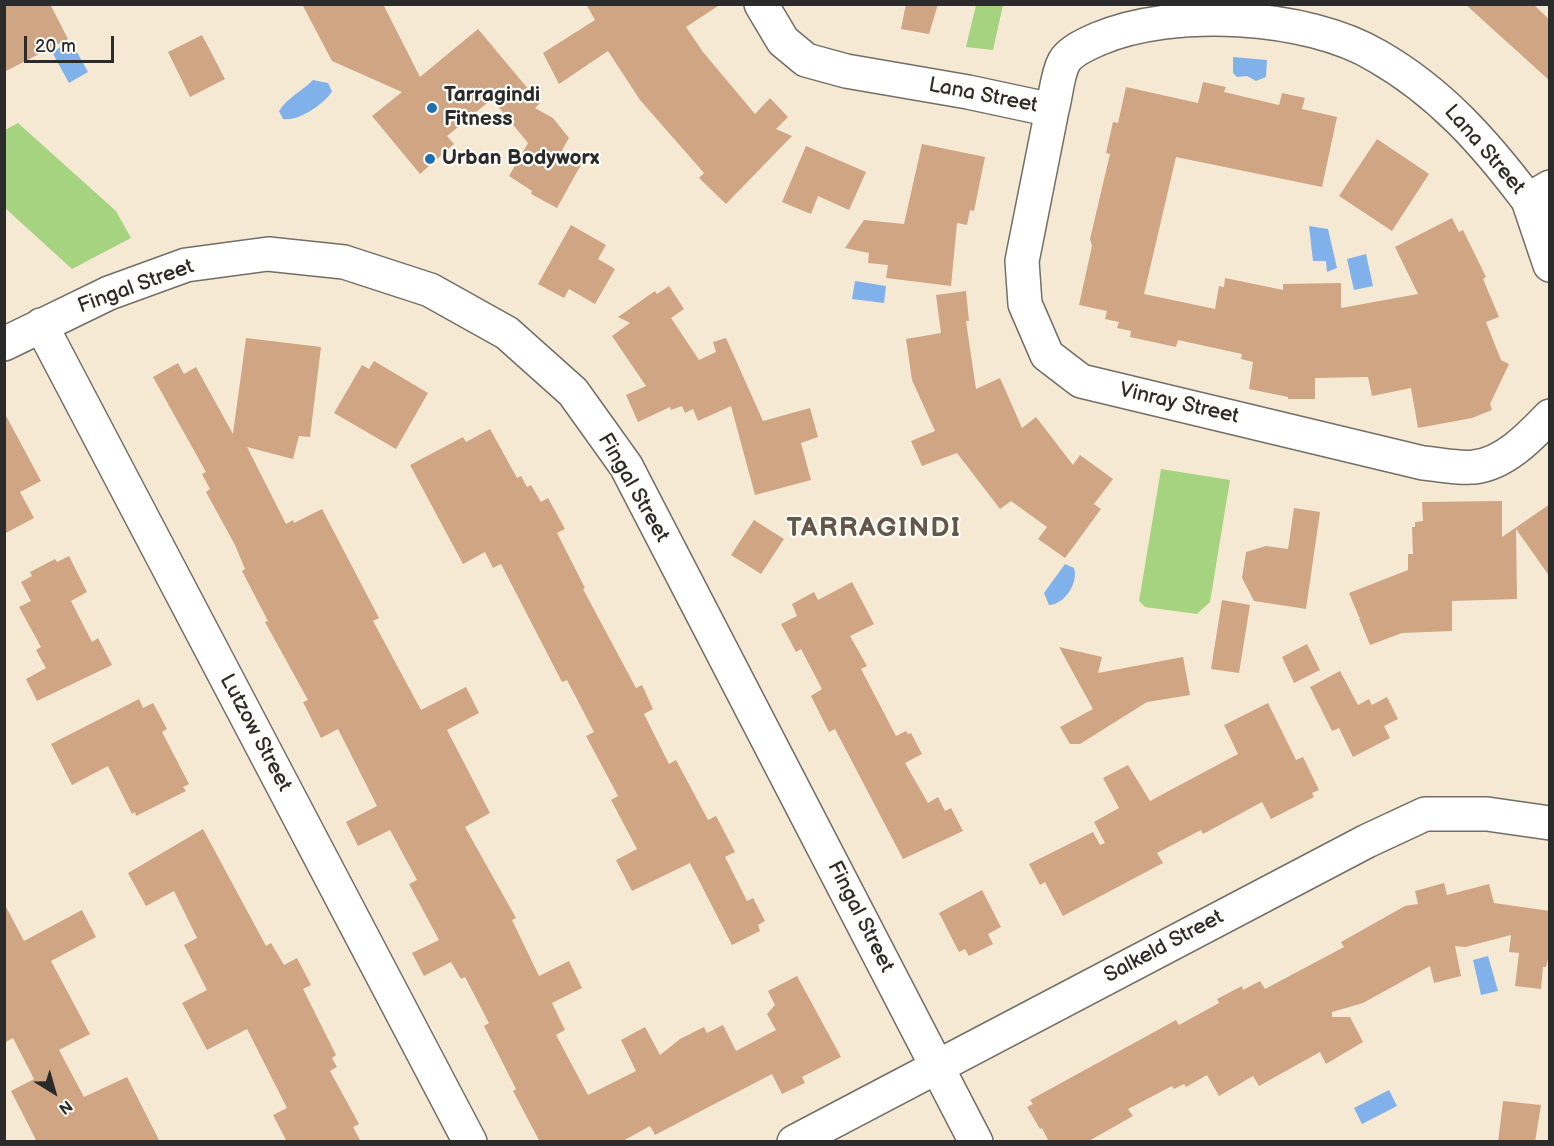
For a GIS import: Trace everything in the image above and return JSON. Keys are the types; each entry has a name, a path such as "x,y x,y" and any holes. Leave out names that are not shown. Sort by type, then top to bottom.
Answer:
{"street":[{"name":"Lana Street","path":"761,4 783,41 806,60 846,71 968,92 1052,110 1065,61 1084,45 1107,35 1149,23 1230,19 1315,30 1376,55 1447,105 1539,194"},
{"name":"Vinray Street","path":"1052,110 1022,261 1025,304 1047,355 1081,381 1423,463 1475,467 1501,457 1526,442 1550,416"},
{"path":"1539,194 1550,265"},
{"name":"Fingal Street","path":"4,344 109,293 186,265 268,254 344,262 430,290 507,333 573,392 626,466 976,1142"},
{"name":"Lutzow Street","path":"41,325 470,1142"},
{"name":"Salkeld Street","path":"794,1142 1367,841 1425,814 1487,814 1550,823"}],"green space":[{"path":"976,5 1003,5 993,50 966,47"},
{"path":"18,123 116,211 131,238 72,269 5,208 5,130"},
{"path":"1161,469 1230,480 1210,602 1197,614 1145,607 1139,601"}],"water":[{"path":"71,41 88,72 69,83 52,52"},
{"path":"1233,57 1267,60 1266,77 1256,81 1247,76 1237,77 1233,73"},
{"path":"313,80 328,83 332,91 329,96 304,115 283,119 279,111 282,106"},
{"path":"1309,226 1328,229 1337,268 1327,272 1326,261 1313,261"},
{"path":"1366,254 1373,286 1354,290 1347,259"},
{"path":"855,281 886,286 884,303 852,299"},
{"path":"1065,564 1074,568 1072,586 1065,597 1049,605 1044,593"},
{"path":"1488,956 1498,991 1481,995 1473,960"},
{"path":"1389,1090 1397,1106 1362,1124 1354,1108"}],"building":[{"path":"4,4 50,4 68,39 4,72"},
{"path":"302,4 383,4 420,77 478,29 540,103 535,108 553,118 569,138 562,150 583,161 557,208 531,194 532,191 509,176 528,143 492,99 447,136 454,144 420,174 372,116 402,92 332,61"},
{"path":"586,4 721,4 686,27 703,52 755,114 770,98 788,117 776,129 792,136 726,204 699,178 704,173 640,100 608,51 559,84 543,53 595,20"},
{"path":"906,4 938,4 929,34 901,29"},
{"path":"1465,4 1533,4 1550,20 1550,81"},
{"path":"202,35 225,79 190,97 168,52"},
{"path":"1203,82 1226,87 1224,92 1279,105 1282,93 1305,98 1302,109 1337,117 1322,187 1176,157 1144,294 1215,309 1219,286 1224,287 1225,278 1283,290 1283,284 1341,283 1341,308 1418,294 1395,247 1452,218 1459,232 1463,230 1486,277 1483,279 1499,317 1486,322 1501,360 1509,364 1490,404 1492,410 1472,418 1418,428 1411,388 1372,396 1368,377 1315,378 1315,399 1288,399 1288,397 1249,389 1253,362 1241,359 1242,354 1178,340 1176,347 1130,337 1131,331 1117,328 1119,322 1105,319 1107,311 1079,305 1092,246 1090,239 1110,154 1106,153 1113,122 1118,123 1126,87 1198,103"},
{"path":"1377,139 1429,174 1392,231 1339,196"},
{"path":"922,144 985,157 974,211 970,210 967,225 957,223 951,286 886,278 888,265 868,263 869,253 845,248 864,220 904,224"},
{"path":"806,146 866,172 849,210 818,196 811,214 782,202"},
{"path":"571,225 606,245 598,259 615,269 595,304 569,289 564,298 538,284"},
{"path":"669,286 684,309 671,318 699,360 716,352 713,342 726,338 763,421 810,408 818,437 801,443 811,480 755,495 731,406 698,421 693,409 685,413 682,406 671,410 670,407 638,422 626,395 646,386 612,336 630,323 618,317 655,291 657,294"},
{"path":"966,291 969,321 966,321 976,389 1000,378 1022,428 1036,417 1073,465 1080,455 1113,479 1094,504 1101,509 1065,558 1038,539 1047,527 1011,501 1000,509 957,453 922,466 911,441 935,431 912,380 906,339 941,333 936,295"},
{"path":"246,338 321,347 310,437 299,436 293,459 247,447 286,524 293,520 294,523 322,509 379,618 373,621 421,710 466,687 479,713 447,730 490,813 465,827 516,918 512,920 539,976 569,961 582,988 552,1003 565,1030 556,1035 588,1095 636,1071 621,1040 645,1027 660,1055 680,1039 704,1027 707,1033 723,1025 736,1051 776,1030 767,1014 775,1005 768,991 797,976 841,1057 802,1077 805,1083 782,1094 772,1074 655,1135 650,1126 621,1142 540,1142 513,1091 516,1089 484,1026 489,1023 465,977 461,979 451,962 424,976 412,953 439,940 409,884 417,880 390,830 358,846 346,822 377,806 338,729 321,738 303,702 308,700 265,622 268,621 242,571 245,569 235,545 206,492 210,489 202,474 206,472 153,377 178,363 184,374 196,367 233,434"},
{"path":"374,361 428,393 396,449 334,413 362,365 369,369"},
{"path":"4,412 41,481 20,492 34,518 4,534"},
{"path":"490,429 517,478 521,476 527,487 531,485 541,502 548,498 565,529 557,533 585,588 583,589 636,688 642,685 653,709 644,714 669,764 676,760 708,820 716,816 735,852 725,857 747,901 753,898 765,921 758,925 760,931 732,945 690,863 632,891 616,860 637,849 611,800 618,796 586,736 594,732 567,680 562,682 501,564 493,568 485,552 463,564 410,465 463,437 466,442"},
{"path":"1502,501 1502,537 1550,504 1550,577 1516,529 1517,599 1452,601 1452,631 1402,633 1370,645 1359,618 1361,617 1349,593 1408,570 1408,554 1413,554 1412,527 1415,527 1415,522 1423,521 1422,502"},
{"path":"1294,508 1320,512 1306,609 1254,601 1242,578 1246,552 1266,546 1288,549"},
{"path":"754,520 784,539 761,574 731,555"},
{"path":"69,556 87,592 71,601 92,642 98,638 112,665 37,701 26,679 46,668 36,650 41,647 19,607 31,601 21,582 32,576 30,572 55,559 57,562"},
{"path":"852,582 874,624 850,636 867,666 861,669 896,736 906,731 908,734 911,733 922,754 905,763 928,803 938,797 945,811 951,808 963,831 903,859 835,729 829,732 811,696 822,689 801,649 796,652 781,624 797,616 792,604 814,592 818,600"},
{"path":"1222,600 1250,605 1239,673 1211,669"},
{"path":"1307,644 1320,670 1294,683 1282,657"},
{"path":"1059,647 1102,657 1098,673 1183,657 1190,695 1147,702 1080,744 1070,744 1060,727 1093,709"},
{"path":"1340,671 1358,705 1369,699 1372,705 1387,697 1398,719 1384,726 1390,738 1353,757 1339,728 1332,731 1310,687"},
{"path":"139,699 143,708 153,703 167,729 162,732 189,784 183,787 186,791 136,816 135,812 132,814 108,766 72,785 51,744"},
{"path":"1268,703 1296,760 1303,757 1319,790 1312,793 1314,797 1271,819 1262,802 1203,834 1201,830 1157,853 1163,863 1063,916 1045,882 1040,885 1029,864 1093,832 1100,845 1105,843 1094,822 1119,808 1103,778 1128,765 1150,801 1238,754 1224,725"},
{"path":"203,829 266,946 271,943 284,965 297,958 311,985 303,989 336,1055 332,1058 337,1067 330,1071 359,1124 353,1127 361,1142 287,1142 273,1115 287,1108 247,1029 207,1050 182,1003 207,990 184,945 197,938 174,891 146,906 128,873"},
{"path":"1444,883 1447,895 1489,884 1494,903 1550,911 1550,951 1546,967 1543,967 1541,989 1515,986 1519,953 1509,952 1511,935 1465,947 1455,946 1461,976 1434,983 1430,966 1363,1003 1332,1012 1332,1017 1350,1017 1363,1042 1326,1064 1320,1052 1259,1086 1253,1076 1219,1096 1207,1075 1186,1087 1184,1084 1174,1089 1172,1086 1128,1109 1133,1116 1087,1142 1049,1142 1027,1107 1033,1104 1030,1100 1176,1020 1179,1025 1219,1003 1217,999 1242,986 1243,990 1260,981 1265,989 1344,947 1341,942 1405,906 1418,904 1415,891"},
{"path":"982,890 1001,927 988,934 993,944 969,956 965,949 959,952 939,913"},
{"path":"4,903 24,941 82,910 96,937 51,961 90,1034 59,1050 84,1097 127,1077 160,1142 37,1142 11,1091 34,1079 13,1038 4,1043"},
{"path":"1503,1101 1541,1105 1535,1142 1498,1142"}],"place":[{"name":"Tarragindi Fitness","path":"432,108"},
{"name":"Urban Bodyworx","path":"430,159"}],"district":[{"name":"TARRAGINDI","path":"874,529"}]}
